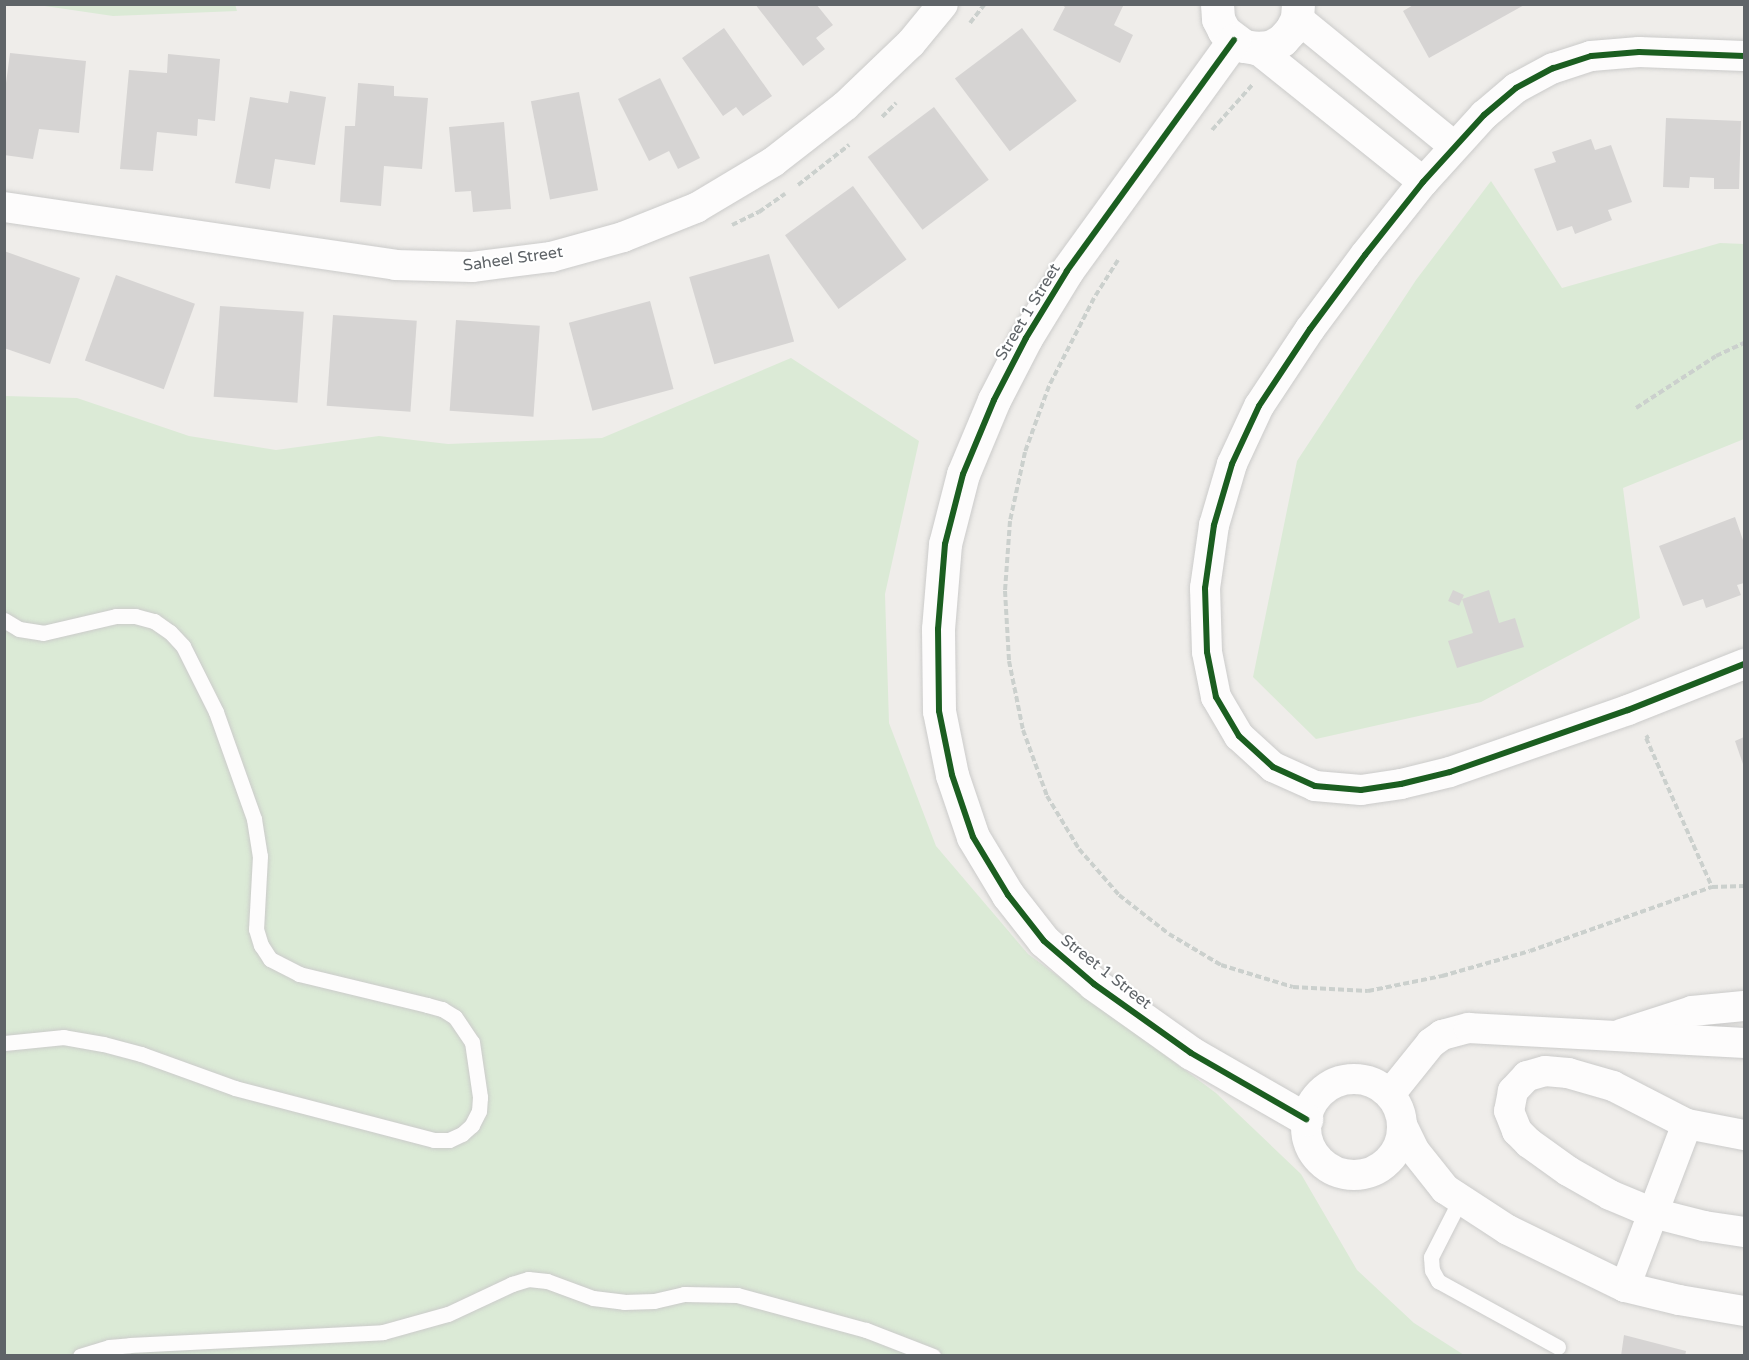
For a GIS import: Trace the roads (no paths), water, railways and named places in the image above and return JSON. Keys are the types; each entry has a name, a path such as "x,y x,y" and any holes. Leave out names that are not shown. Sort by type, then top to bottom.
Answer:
{"street":[{"name":"Saheel Street","path":"4,207 395,265 472,267 550,257 623,237 696,208 772,162 845,106 911,43 943,4"},
{"path":"1216,5 1218,19 1224,31 1245,44 1423,182"},
{"path":"1245,44 1270,46 1282,40 1292,30 1298,11 1454,146"},
{"name":"Street 1 Street","path":"1245,44 1067,271 1026,338 994,400 963,474 945,544 938,629 939,711 952,775 973,837 1008,895 1044,941 1094,984 1191,1053 1306,1119"},
{"path":"1744,56 1639,52 1582,59 1552,68 1516,88 1484,115 1423,182 1310,329 1259,406 1232,464 1214,525 1205,588 1207,641 1216,697 1239,736 1273,767 1316,786 1371,789 1450,772 1628,710 1744,664"},
{"path":"1612,1037 1683,1013 1744,1006"},
{"path":"1390,1094 1431,1043 1453,1030 1469,1028 1744,1043"},
{"path":"1744,1135 1687,1124 1612,1086 1568,1073 1545,1071 1527,1076 1513,1091 1509,1111 1517,1131 1529,1143 1568,1171 1610,1195 1653,1213 1704,1226 1744,1232"},
{"path":"1403,1127 1400,1143 1392,1157 1380,1168 1368,1174 1354,1176 1328,1167 1310,1147 1306,1119 1315,1097 1334,1082 1358,1078 1380,1086 1397,1103 1403,1127 1414,1150 1453,1195"},
{"path":"1625,1287 1687,1124"},
{"path":"1380,1168 1453,1195 1508,1230 1625,1287 1679,1300 1744,1311"}],"lane":[{"path":"4,620 25,631 43,633 116,616 135,616 154,621 170,632 183,646 216,712 254,819 260,856 256,929 261,945 270,959 299,974 428,1005 442,1009 455,1017 472,1042 480,1097 479,1112 472,1125 462,1134 448,1140 434,1140 235,1088 141,1054 103,1044 64,1037 4,1043"},
{"path":"1453,1195 1431,1257 1432,1270 1438,1281 1558,1347"},
{"path":"80,1356 130,1345 382,1332 448,1314 512,1284 528,1279 547,1281 593,1298 624,1302 654,1301 684,1294 737,1295 866,1330 933,1356"}]}
